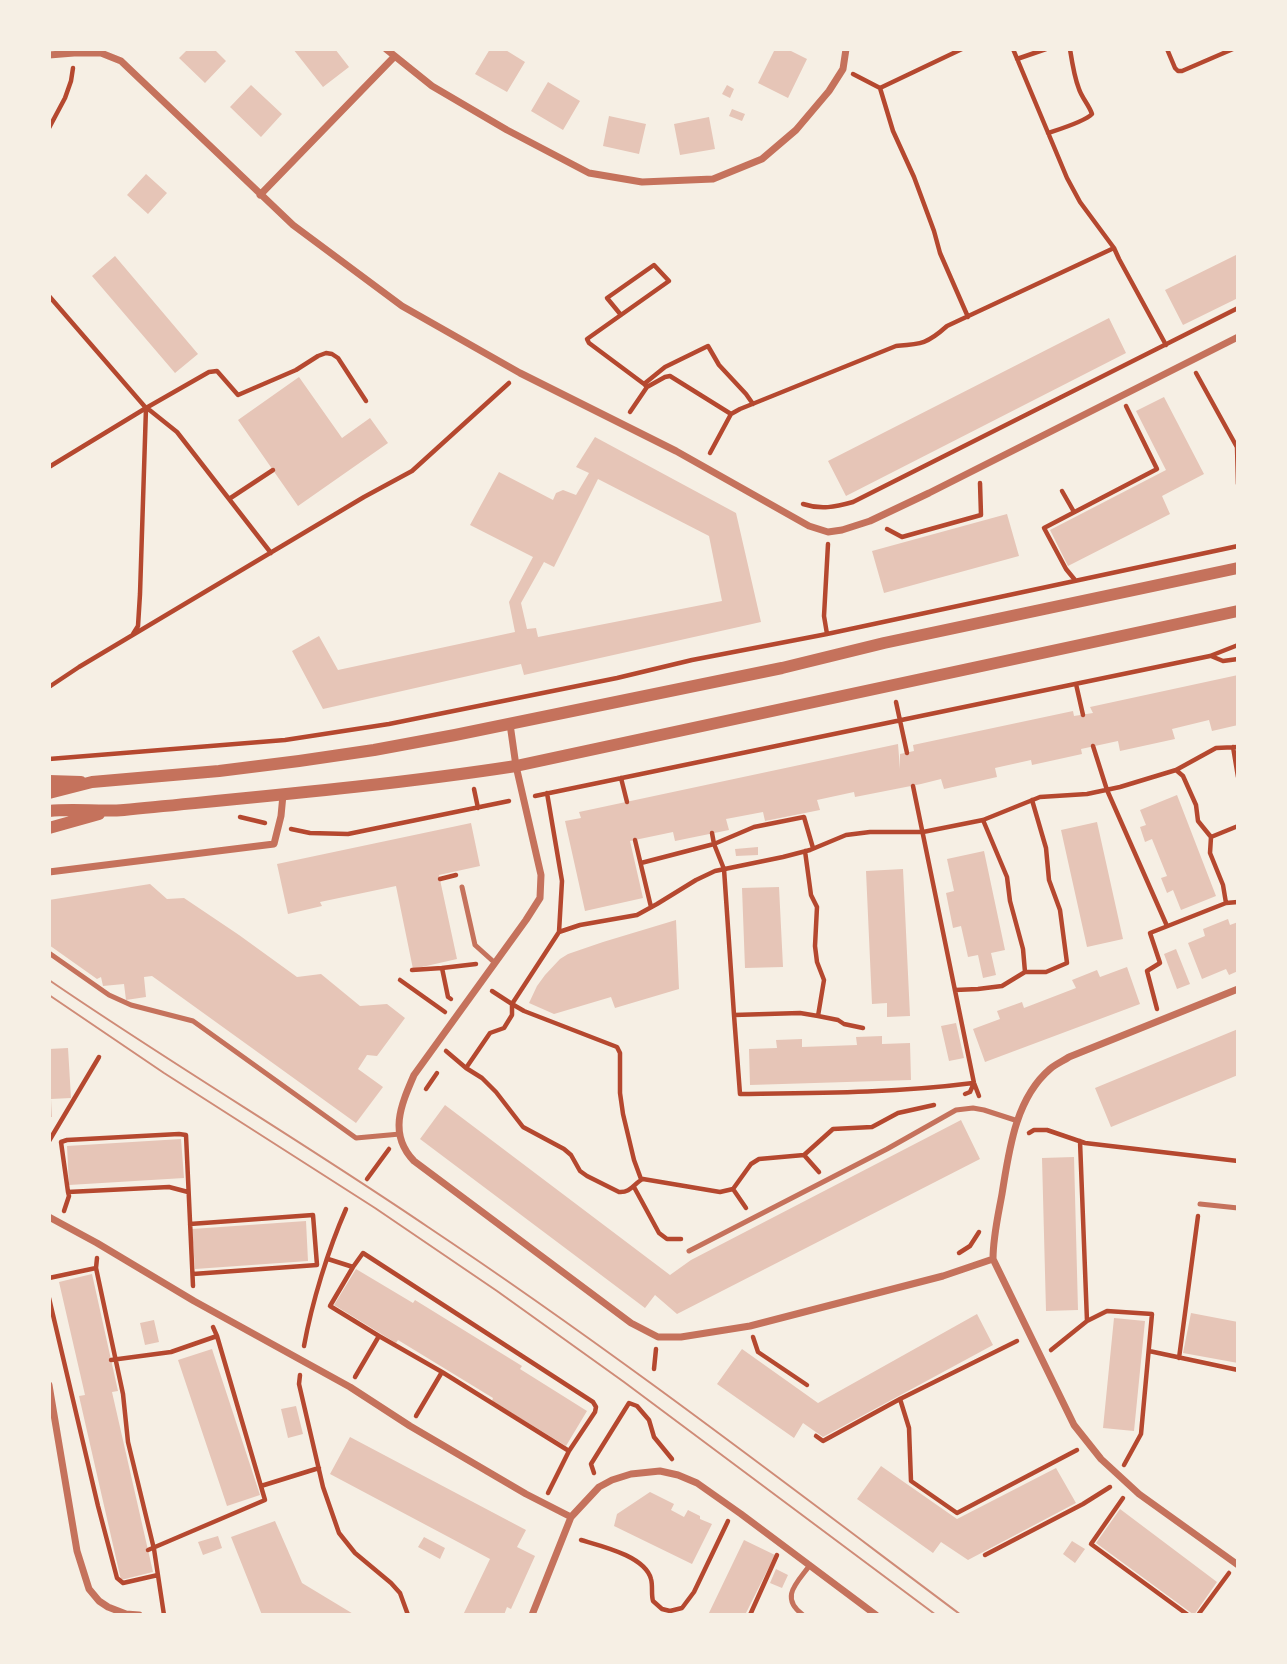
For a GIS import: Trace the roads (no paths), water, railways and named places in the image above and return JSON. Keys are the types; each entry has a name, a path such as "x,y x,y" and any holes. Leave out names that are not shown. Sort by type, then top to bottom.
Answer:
{"street":[{"path":"386,49 432,86 507,130 589,173 642,182 713,178 762,159 796,130 829,91 843,69 846,49"},
{"path":"49,55 101,53 121,61 293,225 402,306 520,373 676,451 809,526 828,532 870,520 1238,337"},
{"path":"260,194 394,57"},
{"path":"49,782 92,782 219,771 374,750 782,668 884,642 1238,568"},
{"path":"49,811 108,811 284,795 516,766 1238,611"},
{"path":"510,724 516,766 541,875 540,898 414,1075 402,1102 399,1119 404,1149 414,1161 631,1323 658,1337 681,1338 750,1326 943,1276 993,1259"},
{"path":"49,793 92,782"},
{"path":"49,872 274,844 284,795"},
{"path":"49,828 108,811"},
{"path":"1238,989 1069,1057 1051,1068 1031,1092 1018,1121 1007,1158 993,1241 993,1259 1080,1434 1101,1459 1139,1494 1238,1565"},
{"path":"49,1217 197,1303 350,1387 410,1426 571,1517"},
{"path":"49,1385 78,1551 89,1589 108,1608 139,1615"},
{"path":"532,1615 571,1517 599,1487 612,1480 631,1474 660,1471 697,1483 876,1615"}],"lane":[{"path":"463,887 475,945 493,967"},
{"path":"49,953 109,995 131,1005 193,1021 356,1138 400,1134"},
{"path":"692,1249 887,1149 956,1110 973,1108 1018,1121"},
{"path":"1200,1204 1238,1208"},
{"path":"803,1615 794,1608 791,1600 793,1590 810,1564"}],"tram line":[{"path":"49,980 381,1195 496,1273 697,1417 961,1615"},
{"path":"49,995 497,1291 624,1382 936,1615"}]}
